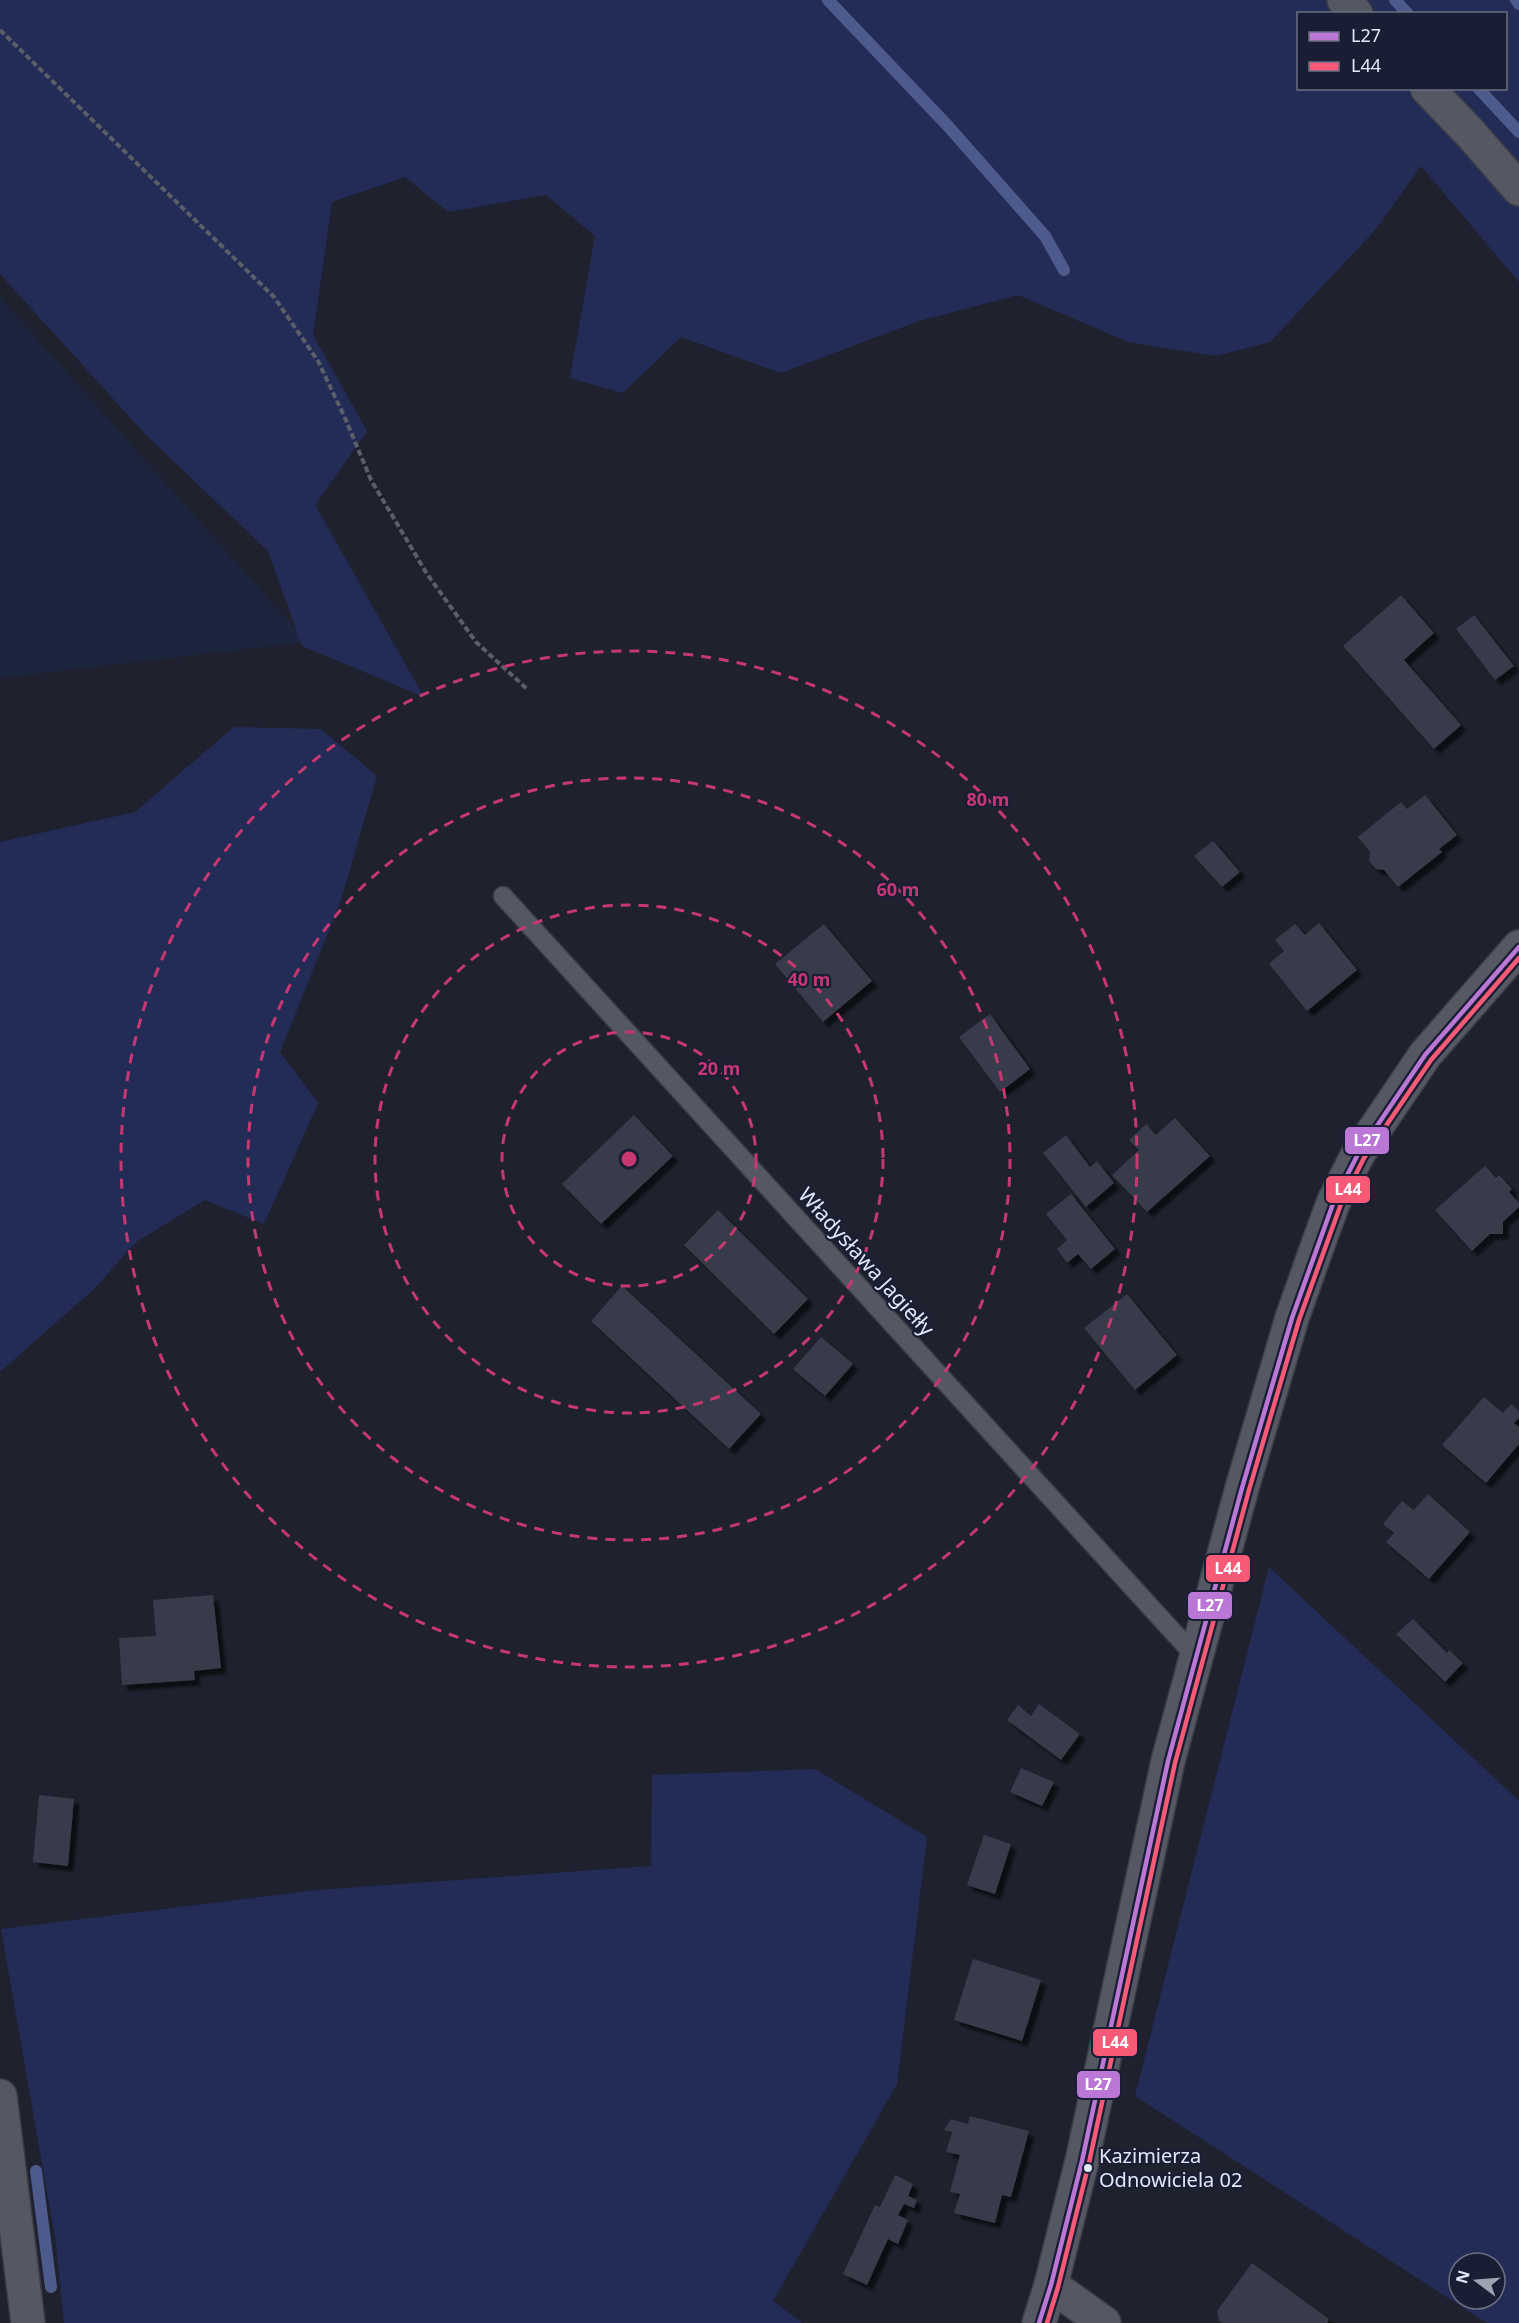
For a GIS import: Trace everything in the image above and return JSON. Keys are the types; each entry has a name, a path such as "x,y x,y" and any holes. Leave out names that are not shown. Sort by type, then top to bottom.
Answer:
{"street":[{"path":"1344,0 1354,12"},
{"path":"1429,90 1519,189"},
{"path":"1040,2323 1082,2161 1166,1772 1239,1499 1293,1318 1334,1201 1358,1154 1425,1055 1519,947"},
{"path":"0,2096 27,2323"},
{"path":"1051,2285 1104,2323"}],"lane":[{"name":"Władysława Jagiełły","path":"503,896 1196,1657"}],"path":[{"path":"0,30 274,297 318,361 371,480 427,574 476,642 527,689"}],"shaded area":[{"path":"0,0 1519,0 1519,282 1421,166 1376,229 1270,342 1216,356 1128,342 1018,295 919,321 781,373 681,337 623,393 570,378 595,236 546,195 448,212 405,177 332,202 313,335 367,431 315,505 424,697 302,646 268,551 146,435 0,274"},
{"path":"0,297 307,642 0,678"},
{"path":"234,727 321,729 377,776 341,900 280,1052 318,1103 264,1224 205,1200 136,1242 94,1289 0,1372 0,842 135,812"},
{"path":"1269,1567 1519,1801 1519,2323 1487,2323 1468,2311 1507,2311 1507,2251 1447,2251 1447,2297 1135,2096"},
{"path":"815,1769 927,1837 897,2084 773,2301 802,2323 64,2323 56,2243 1,1929 318,1890 651,1866 652,1775"}],"building":[{"path":"1401,595 1434,633 1404,660 1461,725 1434,749 1343,646"},
{"path":"1474,615 1514,666 1495,680 1456,629"},
{"path":"1425,795 1457,835 1439,849 1442,852 1398,887 1384,870 1376,869 1369,861 1370,852 1358,837 1401,802 1407,809"},
{"path":"1213,841 1240,872 1222,887 1194,856"},
{"path":"1319,923 1357,970 1307,1011 1269,964 1284,951 1275,940 1295,924 1305,935"},
{"path":"824,924 872,981 823,1022 775,964"},
{"path":"990,1014 1030,1069 1000,1092 959,1037"},
{"path":"634,1115 673,1156 601,1224 562,1184"},
{"path":"1175,1118 1210,1156 1147,1212 1112,1175 1139,1150 1129,1140 1146,1124 1156,1135"},
{"path":"1066,1135 1090,1167 1097,1161 1114,1183 1086,1207 1043,1153"},
{"path":"1485,1166 1496,1178 1499,1175 1512,1189 1509,1192 1519,1203 1519,1207 1503,1222 1503,1234 1490,1234 1472,1251 1435,1210"},
{"path":"1071,1194 1115,1249 1091,1269 1078,1254 1067,1263 1057,1249 1067,1240 1046,1214"},
{"path":"718,1210 808,1299 774,1334 684,1245"},
{"path":"622,1286 761,1414 729,1449 591,1321"},
{"path":"1127,1294 1177,1355 1135,1390 1084,1328"},
{"path":"821,1337 853,1364 825,1396 793,1369"},
{"path":"1484,1397 1503,1413 1511,1404 1519,1411 1519,1418 1514,1423 1519,1427 1519,1444 1486,1483 1442,1445"},
{"path":"1428,1494 1470,1532 1429,1579 1386,1542 1394,1533 1383,1524 1402,1501 1414,1510"},
{"path":"213,1595 221,1668 194,1671 195,1680 122,1685 119,1638 156,1636 153,1600"},
{"path":"1413,1619 1447,1653 1449,1650 1463,1663 1445,1682 1396,1634"},
{"path":"1039,1704 1080,1734 1061,1760 1007,1720 1018,1705 1031,1716"},
{"path":"1021,1768 1054,1782 1042,1806 1010,1792"},
{"path":"39,1795 74,1799 68,1866 33,1862"},
{"path":"984,1835 1011,1844 995,1894 967,1885"},
{"path":"973,1959 1041,1980 1022,2041 954,2020"},
{"path":"970,2116 1029,2131 1011,2197 1002,2195 995,2223 954,2213 960,2194 950,2192 960,2155 946,2152 952,2132 944,2130 951,2119 968,2124"},
{"path":"895,2175 913,2184 908,2196 917,2200 914,2208 904,2204 898,2215 908,2220 898,2244 888,2239 867,2285 843,2274 875,2205 880,2207"},
{"path":"1252,2263 1329,2319 1327,2323 1222,2323 1219,2321 1217,2311"}],"waterway":[{"path":"828,0 947,125 1045,236 1064,270"},
{"path":"1395,0 1406,12"},
{"path":"1516,0 1519,4"},
{"path":"1480,90 1519,132"},
{"path":"36,2171 51,2287"}],"transit line":[{"name":"L27","path":"1039,2323 1051,2285 1082,2161 1168,1761 1242,1488 1292,1318 1334,1201 1358,1154 1425,1055 1519,947"},
{"name":"L44","path":"1047,2323 1089,2163 1175,1763 1249,1490 1299,1320 1341,1204 1364,1158 1431,1060 1519,958"}],"place":[{"name":"Kazimierza Odnowiciela 02","path":"1088,2168"}]}
